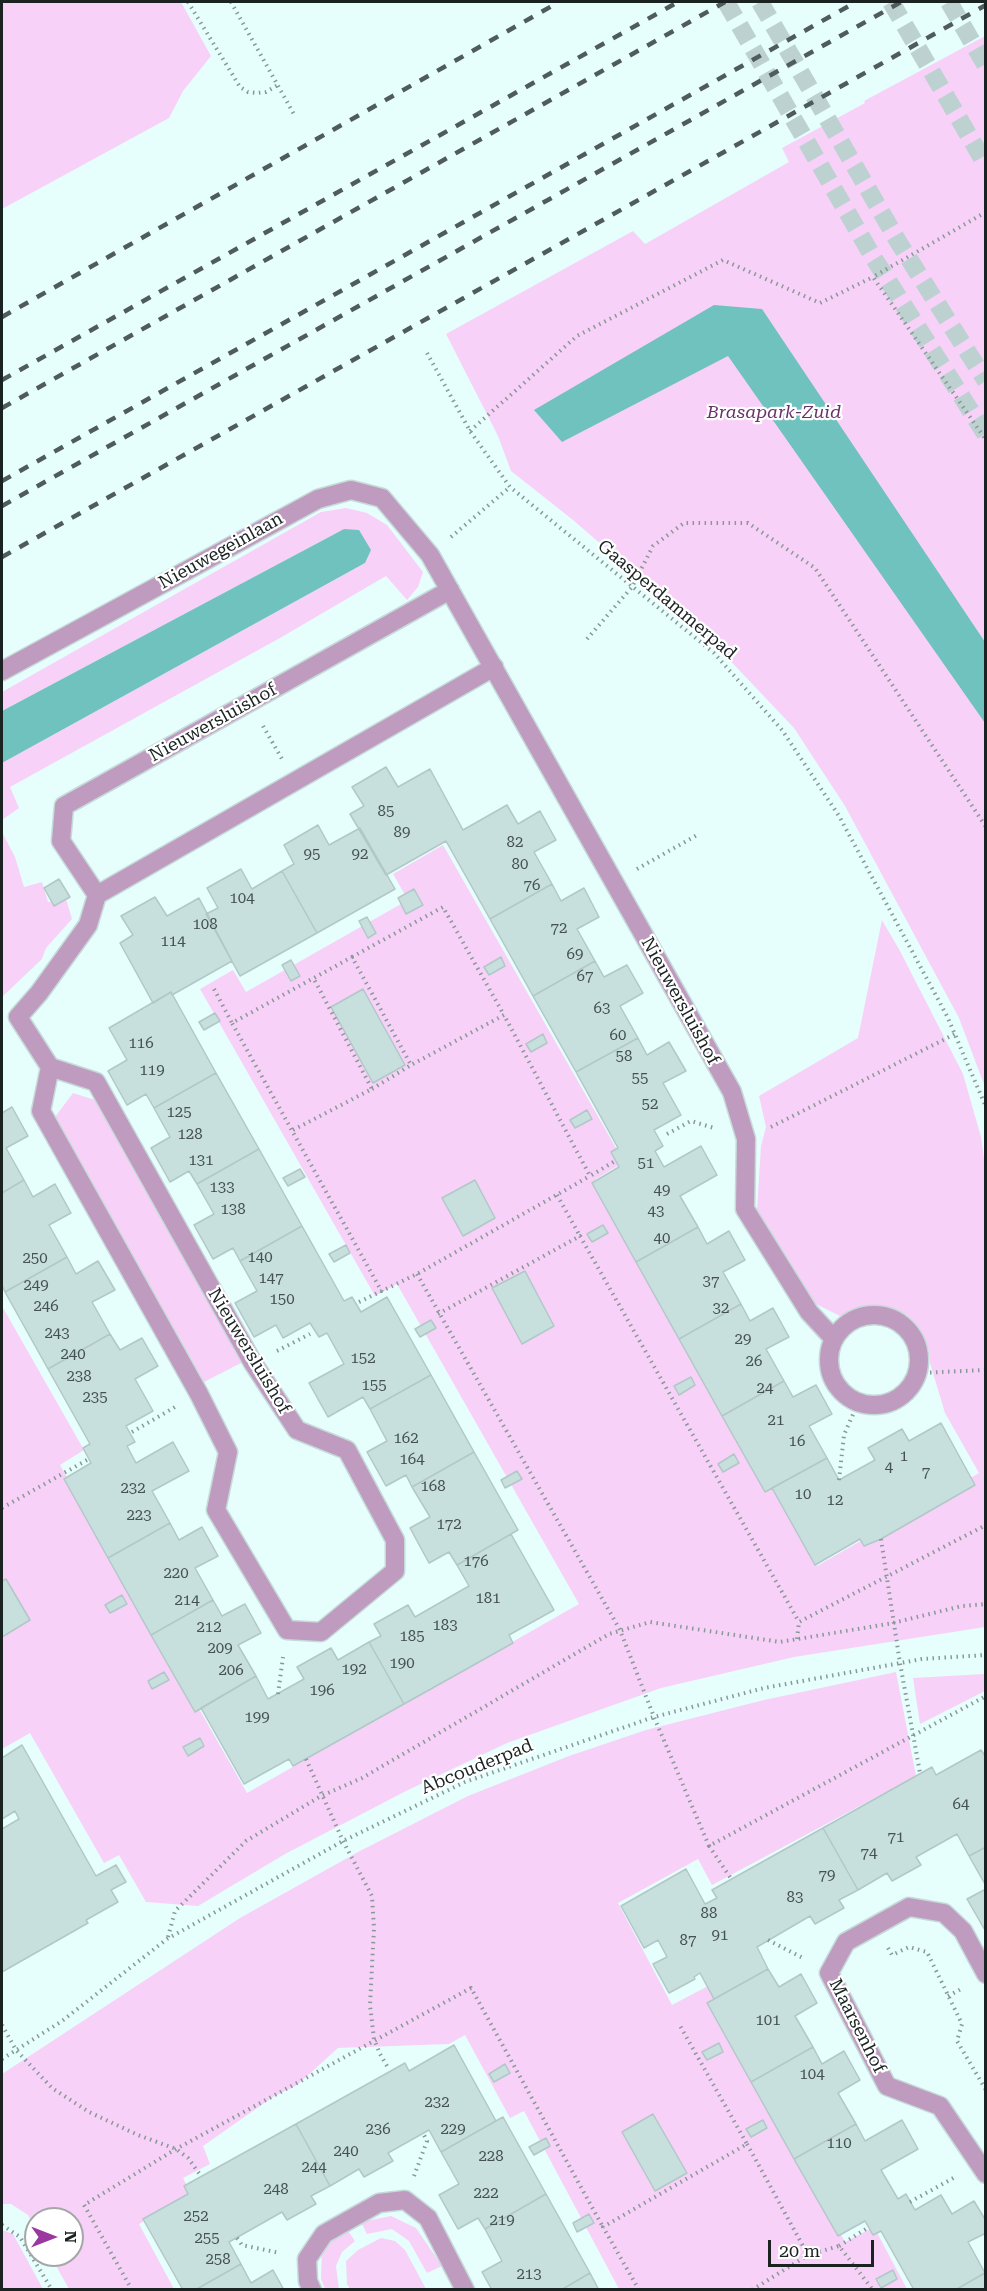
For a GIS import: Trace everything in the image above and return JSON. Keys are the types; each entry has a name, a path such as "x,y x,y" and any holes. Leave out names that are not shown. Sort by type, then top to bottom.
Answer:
{"street":[{"name":"Nieuwegeinlaan","path":"2,672 318,499 351,490 382,498 430,555"},
{"name":"Nieuwersluishof","path":"430,555 732,1092 746,1139 745,1209 809,1312 834,1339"},
{"name":"Nieuwersluishof","path":"97,896 61,841 64,806 450,590"},
{"path":"287,1630 216,1510 228,1452 199,1394 41,1111 50,1067 10,1016 39,993 88,926 97,896 494,667"},
{"name":"Nieuwersluishof","path":"50,1067 96,1082 253,1364 297,1430 347,1450 395,1540 394,1571 385,1579 321,1632 287,1630"},
{"path":"870,1315 891,1318 909,1331 919,1351 918,1373 905,1394 883,1406 858,1403 838,1388 829,1364 834,1339 849,1322 870,1315"},
{"name":"Maarsenhof","path":"983,2168 940,2106 886,2085 829,1972 846,1942 909,1907 944,1913 963,1931 986,1974"},
{"path":"312,2289 308,2282 308,2259 324,2234 379,2203 405,2200 428,2218 465,2289"}],"path":[{"path":"189,2 240,87 248,92 257,93 266,92 278,85"},
{"path":"231,2 295,116"},
{"path":"470,431 577,336 723,260 820,303 873,277 986,212"},
{"path":"873,277 986,440"},
{"name":"Gaasperdammerpad","path":"427,353 470,431 510,487 714,653 782,730 839,816 947,1017 986,1107"},
{"path":"430,555 510,487"},
{"path":"587,639 632,586 653,546 684,523 748,523 815,567 986,827"},
{"path":"250,702 295,781"},
{"path":"614,882 699,834"},
{"path":"232,1023 443,907 590,1176"},
{"path":"352,957 411,1065"},
{"path":"314,979 372,1089"},
{"path":"214,989 382,1292"},
{"path":"293,1130 372,1089 411,1065 504,1015"},
{"path":"666,1134 691,1121 746,1139 955,1034"},
{"path":"359,1302 417,1274 615,1161"},
{"path":"557,1195 799,1622 797,1640"},
{"path":"438,1314 580,1236"},
{"path":"417,1274 620,1630 709,1846 732,1880"},
{"path":"253,1364 310,1334"},
{"path":"918,1373 986,1370"},
{"path":"132,1432 199,1394"},
{"path":"839,1480 844,1436 858,1403"},
{"path":"2,1508 87,1460"},
{"path":"799,1622 986,1525"},
{"path":"881,1539 893,1623 920,1773"},
{"path":"167,1939 174,1911 246,1841 321,1796 362,1778 609,1634 650,1622 780,1642 893,1623 962,1606 986,1604"},
{"path":"278,1694 287,1630"},
{"name":"Abcouderpad","path":"2,2059 62,2021 167,1939 343,1841 465,1782 654,1717 764,1688 900,1662 986,1654"},
{"path":"709,1846 986,1696"},
{"path":"306,1759 321,1796 372,1896 374,1928 370,2006 374,2039 387,2067"},
{"path":"876,1925 892,1955 909,1947 927,1952 962,2024 957,2041 986,2090"},
{"path":"768,1940 829,1972"},
{"path":"132,2289 84,2205 176,2149 471,1988 639,2289"},
{"path":"679,2024 808,2255"},
{"path":"2,2025 16,2050 52,2088 89,2112 138,2135 176,2149 188,2158 201,2176"},
{"path":"405,2200 427,2141 424,2135"},
{"path":"603,2227 747,2144"},
{"path":"910,2202 983,2168"},
{"path":"2,2225 20,2237 52,2289"},
{"path":"753,2289 808,2255 839,2246 869,2227"},
{"path":"237,2238 242,2245 308,2259"},
{"path":"839,2246 873,2289"}],"green space":[{"path":"2,2 181,2 211,56 183,91 169,118 2,209"},
{"name":"Brasapark-Zuid","path":"985,36 985,1087 959,1018 845,806 794,728 704,633 573,520 511,471 498,436 446,334 633,231 645,244 789,162 782,148"},
{"path":"346,508 367,513 387,525 423,572 418,587 407,600 386,576 280,638 10,787 19,808 2,820 2,763 365,563 344,529 2,711 2,692 321,512"},
{"path":"2,832 15,857 24,887 42,882 48,902 66,899 72,919 46,948 42,959 2,997 3,943"},
{"path":"443,845 624,1162 596,1179 817,1566 979,1473 945,1413 930,1363 929,1350 918,1326 907,1315 893,1308 870,1307 840,1316 814,1303 757,1210 761,1146 766,1127 759,1096 858,1038 882,920 963,1074 981,1137 985,1166 985,1627 794,1657 661,1688 507,1743 406,1791 285,1854 198,1906 146,1902 119,1855 104,1863 30,1733 2,1749 2,1306 84,1450 60,1465 247,1793 579,1604 397,1284 375,1296 200,989 233,970 246,992 408,900 393,874"},
{"path":"73,1093 95,1100 243,1362 204,1382 55,1117"},
{"path":"896,1672 916,1776 712,1885 698,1859 618,1903 672,2005 708,1986 845,2242 874,2227 907,2289 619,2289 524,2111 510,2118 465,2035 449,2044 338,2048 297,2085 273,2097 203,2146 210,2164 183,2178 192,2195 139,2224 174,2289 69,2289 57,2267 84,2267 84,2207 24,2207 24,2212 11,2204 2,2204 2,2074 240,1918 358,1852 468,1796 569,1756 646,1730 764,1700"},
{"path":"985,1674 985,1691 920,1724 913,1678"},
{"path":"391,2216 416,2228 442,2266 427,2273 409,2241 392,2229 367,2234 361,2222"},
{"path":"346,2228 355,2241 342,2252 336,2266 339,2289 325,2289 321,2279 322,2248"},
{"path":"2,2230 13,2234 24,2254 24,2267 31,2267 43,2289 2,2289"},
{"path":"381,2238 395,2241 405,2250 426,2289 350,2289 347,2284 346,2261 358,2250"}],"water":[{"path":"714,305 762,309 985,642 985,723 728,356 562,442 534,410"},
{"path":"344,529 359,530 371,550 365,563 2,763 2,711"}],"building":[{"path":"386,767 398,787 430,769 463,830 507,805 518,824 540,811 556,840 534,852 552,884 490,919 446,841 386,875 350,814 364,806 352,787"},
{"path":"318,825 329,845 360,828 395,889 317,933 282,871 294,864 284,845"},
{"path":"241,869 252,889 282,871 317,933 240,976 206,914 218,908 207,888"},
{"path":"59,879 70,897 54,906 44,888"},
{"path":"552,884 561,901 584,888 599,917 577,929 595,961 533,996 490,919"},
{"path":"414,889 423,905 406,914 398,898"},
{"path":"155,897 167,916 199,898 232,961 172,995 171,992 153,1003 120,943 133,935 121,916"},
{"path":"367,917 376,933 368,938 359,921"},
{"path":"501,957 505,966 489,975 484,967"},
{"path":"291,960 300,976 291,981 282,965"},
{"path":"595,961 604,977 627,965 643,993 620,1006 638,1038 576,1072 533,996"},
{"path":"363,989 405,1065 373,1083 331,1007"},
{"path":"171,992 216,1073 154,1108 146,1094 127,1105 108,1071 127,1060 109,1028"},
{"path":"215,1013 220,1021 204,1030 199,1022"},
{"path":"543,1034 547,1043 531,1052 526,1044"},
{"path":"638,1038 647,1055 669,1042 686,1071 663,1083 681,1115 654,1130 663,1146 655,1151 664,1167 701,1146 717,1175 680,1196 698,1227 636,1262 592,1183 619,1167 611,1152 618,1148 576,1072"},
{"path":"216,1073 259,1149 197,1184 189,1171 170,1182 151,1148 170,1137 154,1108"},
{"path":"12,1107 28,1136 6,1148 24,1180 2,1193 2,1113"},
{"path":"587,1110 592,1119 575,1128 570,1120"},
{"path":"259,1149 302,1226 240,1261 233,1248 213,1259 194,1225 214,1214 197,1184"},
{"path":"300,1169 305,1177 288,1186 283,1178"},
{"path":"24,1180 33,1197 55,1184 71,1213 49,1225 67,1257 5,1292 2,1285 2,1193"},
{"path":"475,1180 495,1218 463,1236 442,1198"},
{"path":"603,1225 608,1233 592,1242 587,1234"},
{"path":"302,1226 344,1301 352,1297 361,1312 387,1297 431,1375 370,1409 363,1397 328,1417 309,1383 344,1364 327,1333 319,1337 310,1323 283,1338 276,1325 254,1337 235,1303 257,1291 240,1261"},
{"path":"698,1227 707,1244 729,1231 745,1260 723,1272 741,1304 679,1339 636,1262"},
{"path":"346,1245 350,1253 334,1262 329,1254"},
{"path":"67,1257 76,1274 98,1261 115,1290 92,1302 110,1334 48,1369 5,1292"},
{"path":"525,1271 554,1326 522,1344 492,1288"},
{"path":"741,1304 750,1321 773,1308 789,1337 766,1349 784,1381 722,1416 679,1339"},
{"path":"431,1320 436,1328 420,1337 415,1329"},
{"path":"110,1334 120,1350 142,1338 158,1366 135,1379 153,1411 126,1426 135,1442 127,1446 136,1463 173,1442 189,1471 152,1491 170,1523 108,1558 64,1479 91,1463 83,1448 90,1444 48,1369"},
{"path":"431,1375 474,1452 412,1487 406,1475 386,1486 367,1452 387,1441 370,1409"},
{"path":"691,1377 695,1385 679,1395 674,1386"},
{"path":"784,1381 793,1397 816,1385 832,1414 809,1426 827,1458 765,1492 722,1416"},
{"path":"941,1423 975,1485 881,1539 864,1546 860,1539 815,1565 772,1488 827,1458 839,1480 875,1460 868,1448 902,1429 909,1441"},
{"path":"474,1452 518,1530 457,1565 449,1552 429,1563 410,1528 430,1517 412,1487"},
{"path":"734,1454 739,1463 723,1472 718,1464"},
{"path":"517,1471 522,1479 505,1488 501,1480"},
{"path":"170,1523 179,1540 202,1527 218,1556 195,1568 213,1600 151,1635 108,1558"},
{"path":"511,1534 554,1610 509,1635 513,1643 404,1704 369,1642 381,1636 374,1624 408,1605 415,1617 469,1586 457,1565"},
{"path":"6,1579 30,1620 2,1637 2,1581"},
{"path":"122,1595 127,1604 110,1613 105,1605"},
{"path":"213,1600 222,1616 245,1604 261,1633 238,1645 256,1676 195,1712 151,1635"},
{"path":"369,1642 404,1704 293,1766 289,1759 244,1784 201,1708 256,1676 268,1699 304,1679 297,1667 331,1648 338,1660"},
{"path":"164,1672 169,1680 152,1689 148,1681"},
{"path":"200,1738 204,1746 188,1756 183,1747"},
{"path":"22,1745 96,1876 116,1865 126,1882 111,1890 118,1902 86,1920 88,1923 2,1972 2,1829 19,1819 15,1811 2,1819 2,1758"},
{"path":"981,1750 986,1757 986,1847 969,1856 957,1834 916,1857 921,1865 892,1881 887,1873 858,1890 823,1828 932,1767 936,1775"},
{"path":"823,1828 858,1890 839,1900 844,1908 815,1924 810,1916 757,1947 768,1969 714,1999 700,1973 694,1977 695,1979 669,1993 653,1964 667,1957 658,1940 644,1948 621,1906 686,1869 705,1904 717,1898 712,1890"},
{"path":"986,1847 986,1886 969,1856"},
{"path":"986,1889 986,1932 967,1899"},
{"path":"768,1969 779,1987 801,1974 817,2003 795,2016 813,2047 751,2082 707,2003"},
{"path":"719,2043 723,2052 707,2060 702,2052"},
{"path":"454,2045 496,2121 441,2152 429,2130 388,2153 393,2161 364,2177 359,2169 330,2186 296,2124 405,2063 409,2071"},
{"path":"813,2047 822,2064 844,2051 860,2080 838,2093 856,2124 794,2159 751,2082"},
{"path":"505,2064 510,2073 494,2082 489,2074"},
{"path":"653,2114 687,2173 655,2191 622,2132"},
{"path":"503,2117 546,2194 485,2229 478,2218 458,2229 439,2195 459,2184 441,2152"},
{"path":"763,2120 767,2128 751,2137 746,2129"},
{"path":"902,2120 918,2149 881,2170 898,2199 906,2194 915,2210 941,2195 952,2214 974,2201 986,2221 986,2233 968,2242 985,2273 955,2290 914,2290 881,2231 873,2235 865,2221 838,2236 794,2159 856,2124 865,2141"},
{"path":"296,2124 330,2186 311,2196 316,2204 287,2220 282,2212 229,2242 241,2264 195,2290 183,2290 143,2219 188,2194 184,2186"},
{"path":"546,2138 550,2146 534,2155 529,2147"},
{"path":"546,2194 590,2273 561,2290 492,2290 482,2272 502,2261 485,2229"},
{"path":"589,2214 594,2223 577,2232 573,2223"},
{"path":"241,2264 251,2283 273,2270 284,2290 195,2290"},
{"path":"893,2270 897,2279 881,2288 876,2279"},
{"path":"590,2273 599,2290 561,2290"},
{"path":"985,2273 986,2290 955,2290"}],"tunnel":[{"path":"726,2 873,257 986,435"},
{"path":"760,2 899,243 986,381"},
{"path":"891,2 986,165"},
{"path":"949,2 986,66"}],"railway":[{"path":"2,317 559,2"},
{"path":"2,380 678,2"},
{"path":"2,408 725,2"},
{"path":"2,481 856,2"},
{"path":"2,506 901,2"},
{"path":"2,557 986,5"}]}
